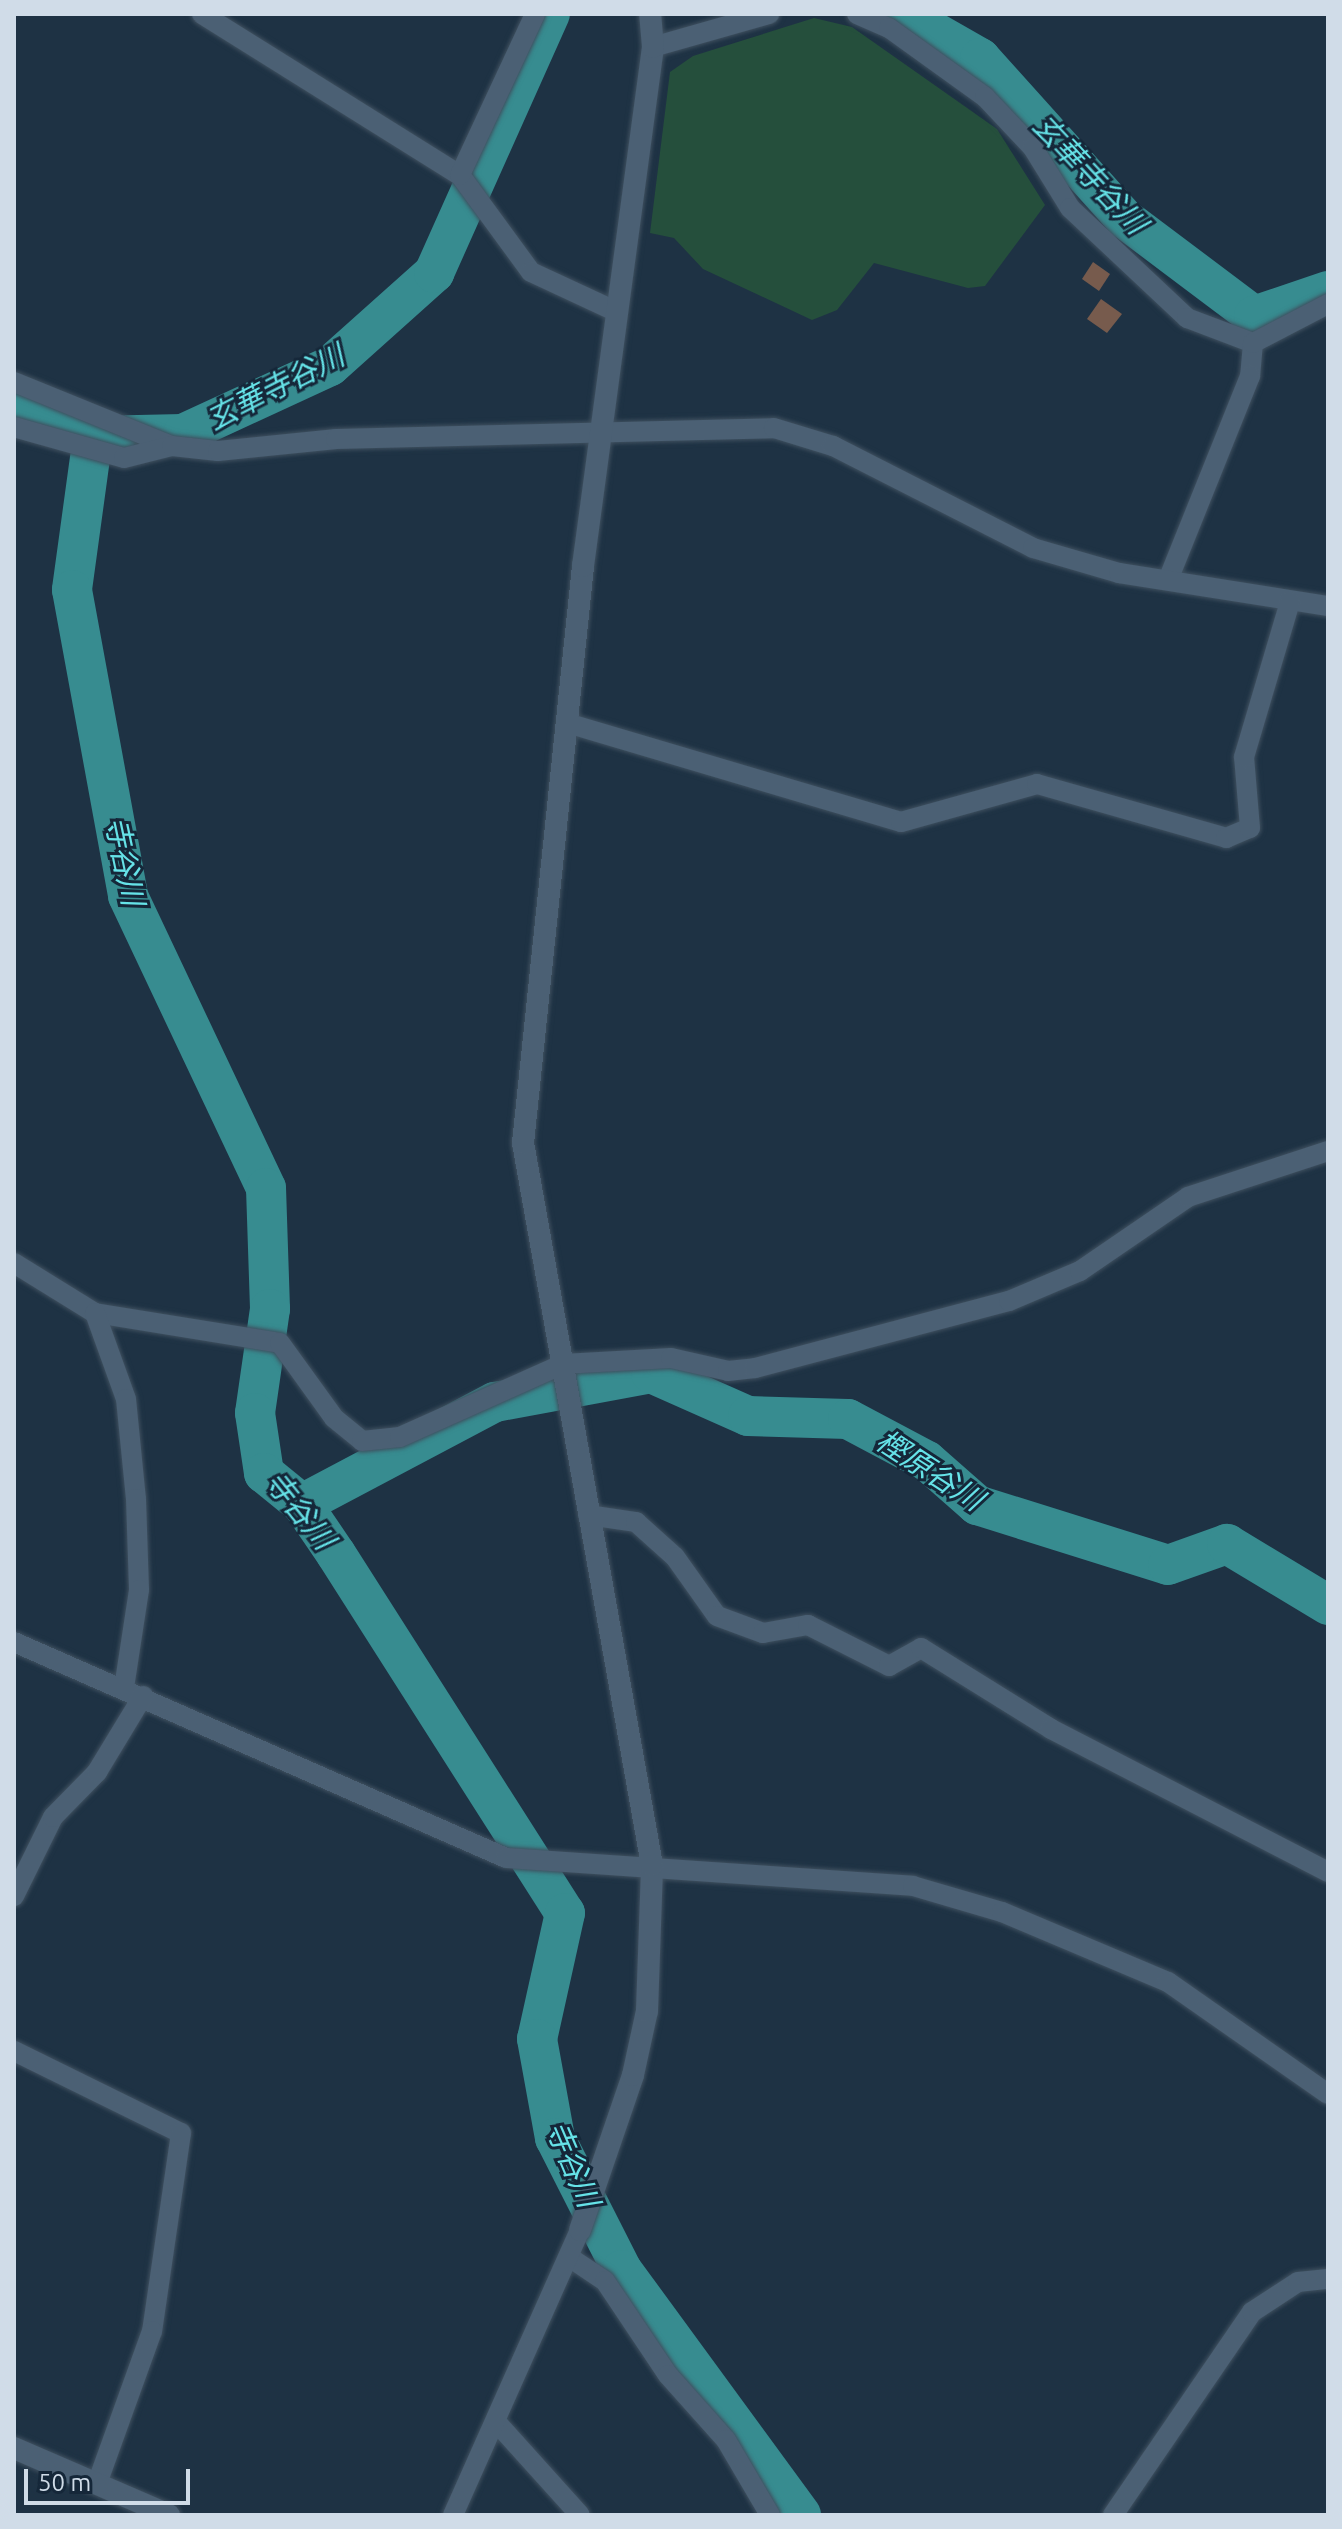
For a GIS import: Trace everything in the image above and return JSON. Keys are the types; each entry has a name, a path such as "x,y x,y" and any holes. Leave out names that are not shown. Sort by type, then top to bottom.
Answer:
{"street":[{"path":"202,14 460,175 477,194 498,234 531,272 615,311"},
{"path":"460,175 535,14"},
{"path":"653,47 769,14"},
{"path":"857,14 889,28 985,97 1033,148 1070,208 1187,318 1253,343 1328,304"},
{"path":"453,2515 498,2424 580,2230 599,2178 647,2011 652,1865 523,1143 567,723 603,435 615,311 653,47 650,16"},
{"path":"1168,580 1250,376 1253,343"},
{"path":"14,382 128,425 172,446 218,451 336,439 603,435 774,428 833,446 987,531 1119,573 1328,606"},
{"path":"14,427 124,458 172,446"},
{"path":"567,723 901,822 1037,784 1226,838 1250,828 1244,757 1290,602"},
{"path":"14,1263 95,1313 252,1332 280,1343 334,1418 362,1441 400,1437 563,1364 671,1358 755,1368 1009,1301 1080,1271 1188,1197 1328,1151"},
{"path":"14,1896 53,1817 97,1772 134,1692 139,1590 136,1499 126,1399 95,1313"},
{"path":"588,1515 636,1522 675,1557 717,1616 763,1633 808,1625 889,1666 921,1648 1051,1729 1328,1872"},
{"path":"14,1642 134,1692 506,1858 652,1865 913,1886 1002,1912 1168,1982 1328,2094"},
{"path":"14,2051 181,2133 152,2331 97,2484"},
{"path":"569,2257 605,2281 668,2375 726,2440 770,2515"},
{"path":"1113,2515 1252,2312 1298,2282 1328,2279"},
{"path":"498,2424 580,2515"},
{"path":"14,2448 169,2515"}],"green space":[{"path":"814,18 852,27 997,129 1045,205 985,286 968,288 874,263 837,310 812,320 703,269 674,238 650,233 670,72 693,56"}],"building":[{"path":"1093,262 1110,274 1099,291 1082,279"},
{"path":"1101,299 1122,314 1107,333 1087,319"}],"waterway":[{"name":"玄華寺谷川","path":"14,404 93,436 183,434 330,366 434,273 550,14"},
{"name":"玄華寺谷川","path":"903,14 980,58 1125,219 1254,316 1328,291"},
{"name":"寺谷川","path":"93,436 72,590 128,896 266,1188 270,1309 255,1413 264,1473 302,1504 565,1913 537,2039 555,2138 622,2270 801,2515"},
{"name":"樫原谷川","path":"302,1504 495,1402 651,1373 748,1416 848,1419 927,1461 977,1505 1168,1565 1227,1544 1328,1605"}]}
